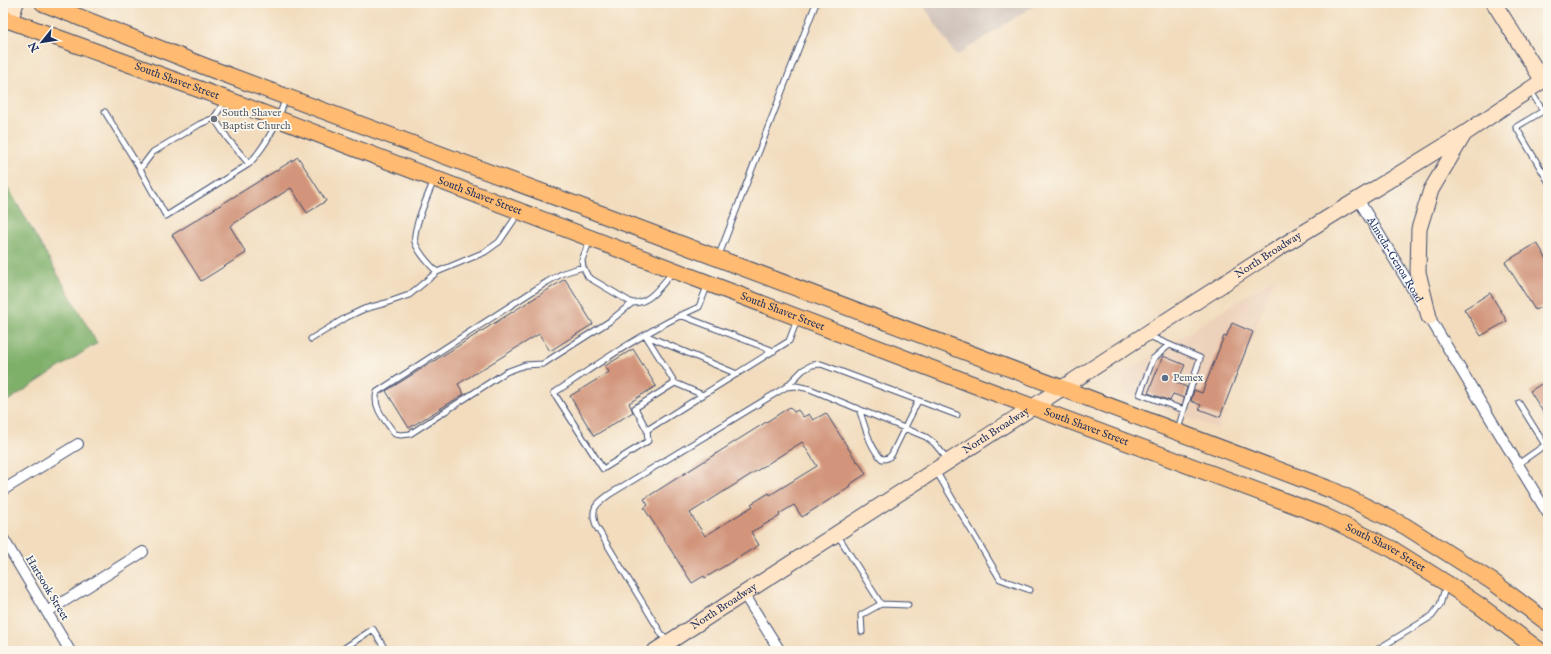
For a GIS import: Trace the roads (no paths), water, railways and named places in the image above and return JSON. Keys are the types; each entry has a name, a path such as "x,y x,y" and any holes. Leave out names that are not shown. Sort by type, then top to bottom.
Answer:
{"main road":[{"path":"43,3 286,97 601,214 1334,491 1405,526 1494,582 1548,623"},
{"name":"South Shaver Street","path":"7,19 279,119 1324,516 1392,549 1446,583 1540,651"},
{"path":"434,179 444,156"},
{"path":"591,238 601,214"},
{"path":"708,283 718,258"},
{"path":"1254,489 1264,465"},
{"path":"1446,583 1461,561"}],"street":[{"path":"7,19 16,3"},
{"path":"1358,199 1464,134 1546,79 1494,3"},
{"path":"1429,317 1418,272 1418,229 1431,190 1464,134"},
{"name":"Almeda-Genoa Road","path":"1358,199 1548,514"},
{"name":"North Broadway","path":"661,647 1358,199"},
{"path":"3,490 78,444"},
{"name":"Hartsook Street","path":"3,538 70,651"},
{"path":"47,612 143,552"},
{"path":"744,594 780,651"}],"lane":[{"path":"718,258 816,3"},
{"path":"1530,89 1546,110 1516,127 1548,181"},
{"path":"105,112 140,169 166,216 249,164 262,149 279,119 286,97"},
{"path":"140,169 153,152 200,124 214,118 226,99"},
{"path":"214,118 228,139 249,164"},
{"path":"434,179 416,227 415,242 429,264 437,272"},
{"path":"311,340 347,317 364,309 409,295 437,272 485,252 499,242 519,211"},
{"path":"591,238 582,260 583,267 588,277 632,303 640,303 652,296 674,270"},
{"path":"583,267 564,273 547,282 377,392 375,400 377,408 394,434 410,434 506,372 525,365 543,364 584,339 632,303"},
{"path":"675,383 635,408 647,430 648,441 603,469 554,393 645,335 680,315 699,307 708,283"},
{"path":"680,315 774,351"},
{"path":"647,430 774,351 789,340 798,317"},
{"path":"645,335 737,374"},
{"path":"645,335 675,383 703,395"},
{"path":"1146,335 1200,358 1178,432"},
{"path":"1169,345 1153,359 1140,394 1184,410"},
{"path":"661,647 647,611 596,526 592,515 594,508 600,501 786,387 803,370 812,365 821,364 957,415"},
{"path":"786,387 796,386 810,389 926,436 949,461"},
{"path":"859,409 873,448 882,459 888,458 892,454 918,401"},
{"path":"1518,464 1545,445 1519,403"},
{"path":"936,470 1000,579 1030,590"},
{"path":"836,534 881,604"},
{"path":"1375,651 1432,616 1440,605 1446,583"},
{"path":"862,632 862,615 881,604 908,605"},
{"path":"340,651 346,649 373,629 386,651"}],"place":[{"name":"South Shaver Baptist Church","path":"214,119"},
{"name":"Pemex","path":"1165,378"}]}
